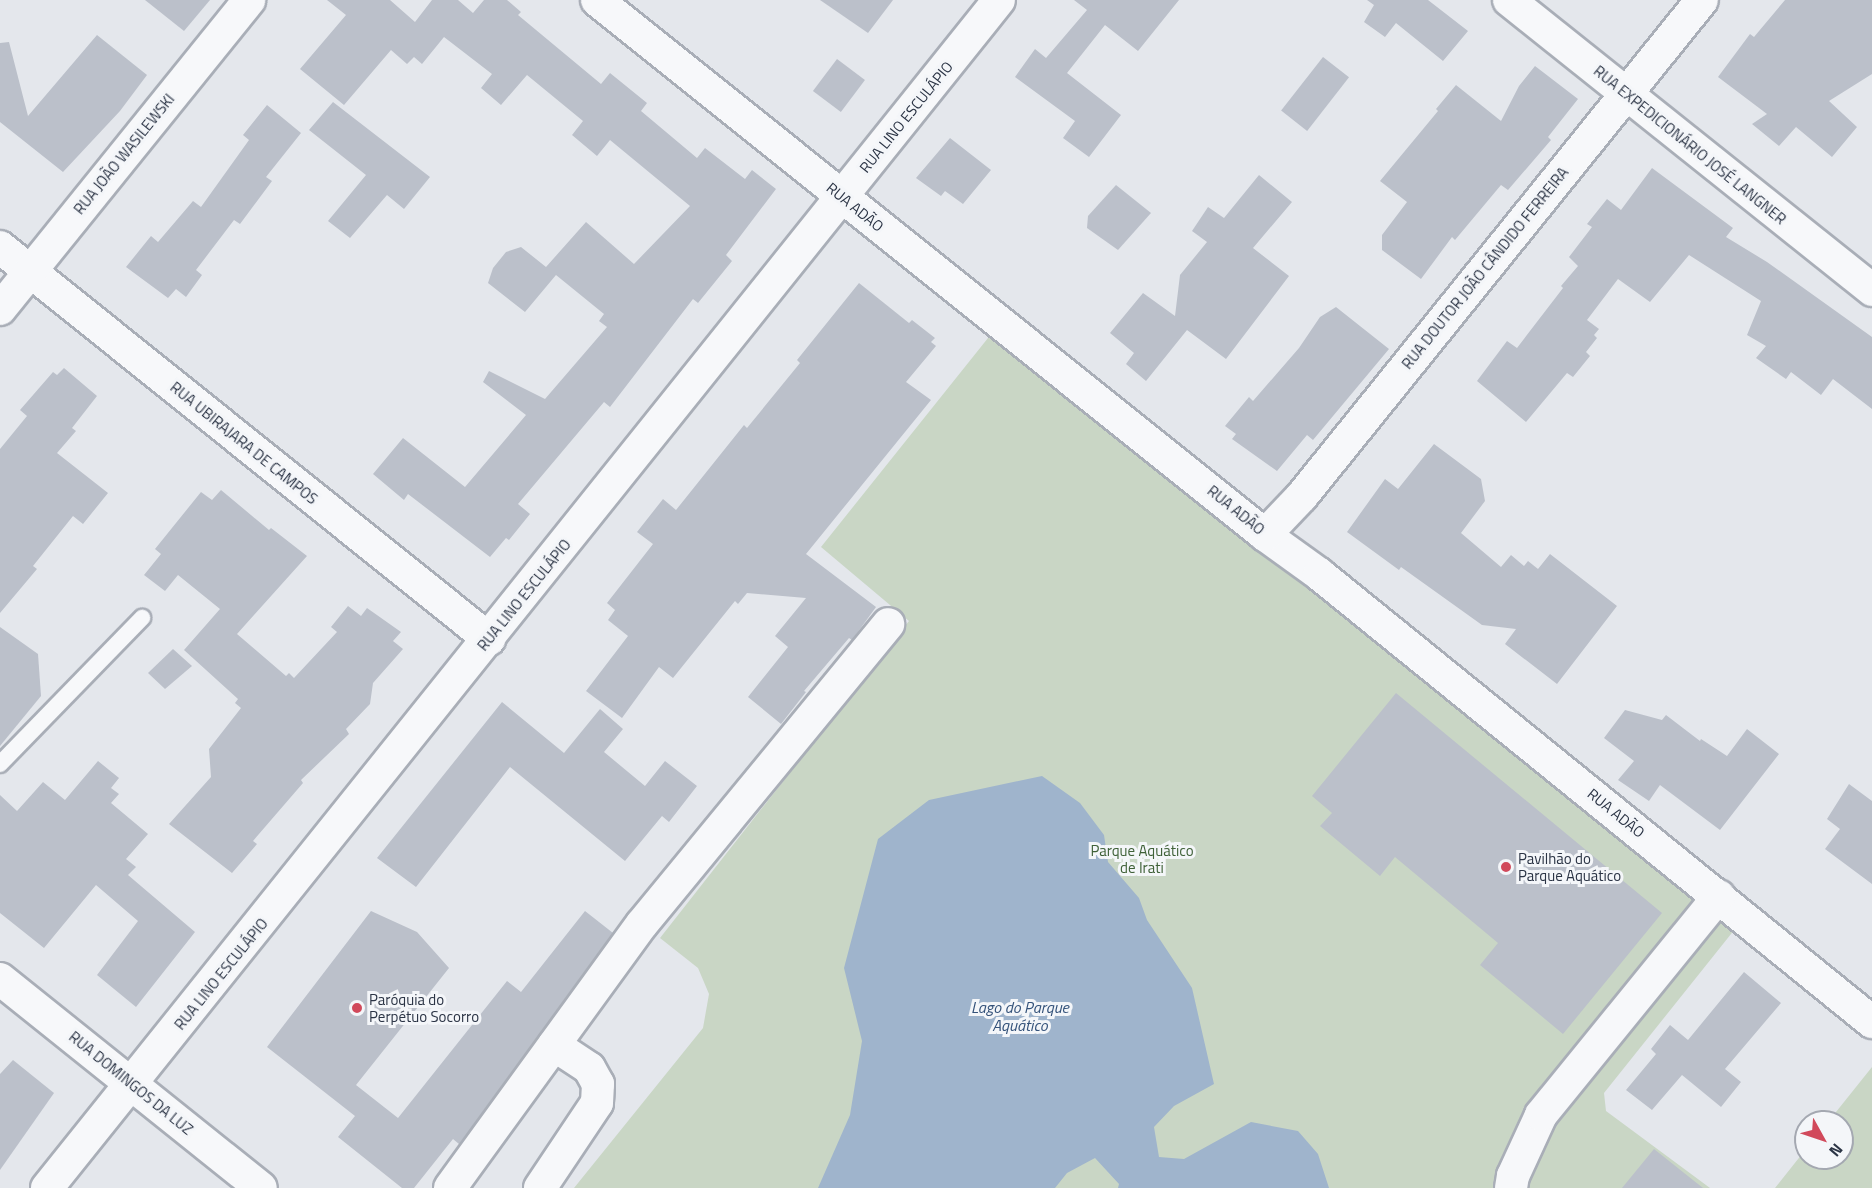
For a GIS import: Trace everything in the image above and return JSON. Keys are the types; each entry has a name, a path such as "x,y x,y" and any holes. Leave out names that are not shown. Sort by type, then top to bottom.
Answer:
{"street":[{"name":"RUA JOÃO WASILEWSKI","path":"0,309 249,0"},
{"name":"RUA ADÃO","path":"597,0 1266,535 1319,574 1872,1022"},
{"name":"RUA LINO ESCULÁPIO","path":"47,1188 133,1084 999,0"},
{"name":"RUA EXPEDICIONÁRIO JOSÉ LANGNER","path":"1509,0 1872,290"},
{"name":"RUA DOUTOR JOÃO CÂNDIDO FERREIRA","path":"1266,535 1302,496 1702,0"},
{"name":"RUA UBIRAJARA DE CAMPOS","path":"0,247 489,639"},
{"path":"450,1188 642,924 888,624"},
{"path":"1511,1188 1513,1176 1541,1115 1719,896"},
{"name":"RUA DOMINGOS DA LUZ","path":"0,980 261,1188"},
{"path":"540,1188 597,1103 598,1084 589,1068 554,1045"}],"lane":[{"path":"0,764 142,618"}],"green space":[{"name":"Parque Aquático de Irati","path":"1000,323 1743,919 1604,1093 1606,1111 1710,1188 574,1188 703,1028 709,994 698,968 660,938 909,621 821,547"},
{"path":"1872,1067 1872,1188 1775,1188 1794,1164 1794,1170 1854,1170 1854,1110 1838,1110"}],"water":[{"name":"Lago do Parque Aquático","path":"1042,776 1080,803 1104,835 1108,862 1139,898 1147,920 1192,988 1214,1084 1174,1106 1154,1127 1159,1157 1184,1159 1251,1122 1298,1131 1318,1154 1329,1188 1118,1188 1119,1184 1095,1158 1067,1173 1055,1188 818,1188 850,1115 862,1041 844,968 878,839 929,800"}],"building":[{"path":"145,0 210,0 184,31"},
{"path":"327,0 390,0 415,22 432,0 458,0 473,13 484,0 507,0 521,12 518,15 601,84 610,73 647,103 641,111 697,158 705,148 745,179 752,170 776,189 726,255 732,261 698,303 693,299 610,407 604,402 518,504 530,514 509,540 506,538 490,557 408,494 404,500 373,474 403,438 465,487 526,415 483,382 489,371 545,399 607,327 599,321 604,314 556,275 525,312 488,283 493,268 506,252 521,247 546,267 586,222 634,264 690,206 610,140 597,156 572,135 583,121 527,75 501,105 481,88 492,74 444,37 422,64 414,57 407,64 391,50 344,105 300,69 346,15"},
{"path":"820,0 893,0 868,33"},
{"path":"1074,0 1179,0 1138,51 1105,25 1067,73 1121,115 1089,157 1063,138 1075,121 1015,77 1035,49 1046,58 1087,10"},
{"path":"1367,0 1428,0 1468,31 1443,61 1396,23 1385,37 1364,22 1374,5"},
{"path":"1785,0 1872,0 1872,74 1829,101 1857,127 1832,157 1796,127 1779,146 1752,124 1767,114 1718,77 1750,34 1754,37"},
{"path":"97,35 147,75 120,111 63,172 0,122 0,43 9,42 28,116"},
{"path":"1323,57 1349,77 1307,131 1281,111"},
{"path":"837,59 865,80 841,112 813,91"},
{"path":"1535,66 1578,99 1548,137 1551,140 1508,190 1501,185 1455,240 1452,237 1421,279 1382,250 1382,235 1407,202 1380,181 1438,111 1436,109 1456,85 1501,121 1519,86"},
{"path":"333,102 430,177 404,209 387,195 350,238 328,221 366,175 309,130"},
{"path":"267,105 301,133 266,177 272,181 240,224 234,220 196,270 202,275 186,297 176,289 168,298 126,267 151,236 158,242 193,201 201,207 249,140 243,135"},
{"path":"950,138 991,170 963,204 945,191 941,196 916,178"},
{"path":"1652,168 1733,228 1726,237 1767,262 1872,337 1872,409 1833,379 1821,395 1791,372 1786,379 1756,358 1766,346 1747,335 1761,301 1689,255 1650,302 1618,279 1587,320 1599,329 1594,335 1597,338 1586,352 1590,356 1573,377 1567,373 1526,422 1477,381 1507,341 1517,348 1563,288 1561,286 1578,266 1569,257 1592,227 1587,224 1607,199 1621,210"},
{"path":"1259,175 1292,202 1253,248 1289,276 1226,359 1187,330 1146,381 1126,364 1134,353 1110,333 1143,293 1175,316 1180,275 1207,242 1192,231 1208,207 1224,218"},
{"path":"1116,185 1151,213 1118,250 1087,228 1088,216"},
{"path":"859,283 909,323 912,320 935,338 931,342 936,346 906,382 931,400 806,554 876,607 852,640 849,638 804,691 806,692 781,724 748,697 788,647 775,636 806,598 747,593 738,604 735,601 673,678 659,667 622,718 586,691 628,636 608,620 615,610 607,603 653,544 637,532 663,499 676,510 744,425 747,428 800,363 797,360"},
{"path":"1336,307 1389,349 1313,440 1307,435 1277,471 1232,439 1236,434 1225,426 1249,397 1253,401 1299,348 1320,317"},
{"path":"64,368 97,396 72,428 76,431 57,453 108,493 83,524 73,516 33,566 37,569 0,613 0,449 27,416 20,410 53,372 57,375"},
{"path":"1434,444 1481,479 1485,501 1461,533 1501,567 1511,555 1524,566 1528,561 1538,569 1550,554 1617,606 1557,684 1505,644 1516,629 1482,625 1401,567 1399,570 1347,532 1385,479 1398,489"},
{"path":"221,490 269,530 271,528 307,556 237,634 286,676 289,673 294,678 337,632 331,627 348,606 361,616 367,608 401,632 393,641 403,649 373,683 370,704 346,729 349,734 301,780 303,783 253,841 257,844 232,873 169,824 211,777 209,749 241,708 235,703 238,699 184,650 220,609 178,575 165,591 144,575 161,554 155,549 201,492 212,500"},
{"path":"0,627 38,654 41,696 0,746"},
{"path":"173,649 192,666 165,689 148,673"},
{"name":"Pavilhão do Parque Aquático","path":"1396,693 1662,913 1563,1034 1480,965 1498,943 1395,857 1380,876 1320,826 1332,813 1312,796"},
{"path":"502,702 564,753 600,709 623,729 604,752 645,786 665,761 697,786 669,822 662,816 625,861 510,767 416,887 377,858"},
{"path":"1625,710 1662,720 1666,715 1700,741 1701,739 1727,756 1747,729 1779,754 1720,830 1660,785 1649,801 1618,780 1634,761 1604,738"},
{"path":"98,761 119,778 111,788 119,794 111,803 148,834 126,859 136,867 128,875 195,932 136,1007 97,975 138,921 96,885 44,948 0,913 0,795 17,811 43,782 65,800"},
{"path":"1849,784 1872,801 1872,884 1825,849 1840,829 1827,819"},
{"path":"371,911 417,932 449,968 356,1085 398,1118 507,981 521,992 585,911 613,933 471,1129 459,1144 453,1139 414,1188 402,1188 338,1137 355,1116 267,1047"},
{"path":"1744,972 1781,1003 1725,1069 1741,1082 1721,1107 1682,1075 1652,1110 1626,1090 1656,1054 1651,1049 1670,1025 1688,1040"},
{"path":"13,1060 54,1093 0,1170 0,1074"},
{"path":"1654,1149 1703,1188 1622,1188"}],"place":[{"name":"Pavilhão do Parque Aquático","path":"1506,867"},
{"name":"Paróquia do Perpétuo Socorro","path":"357,1008"}]}
